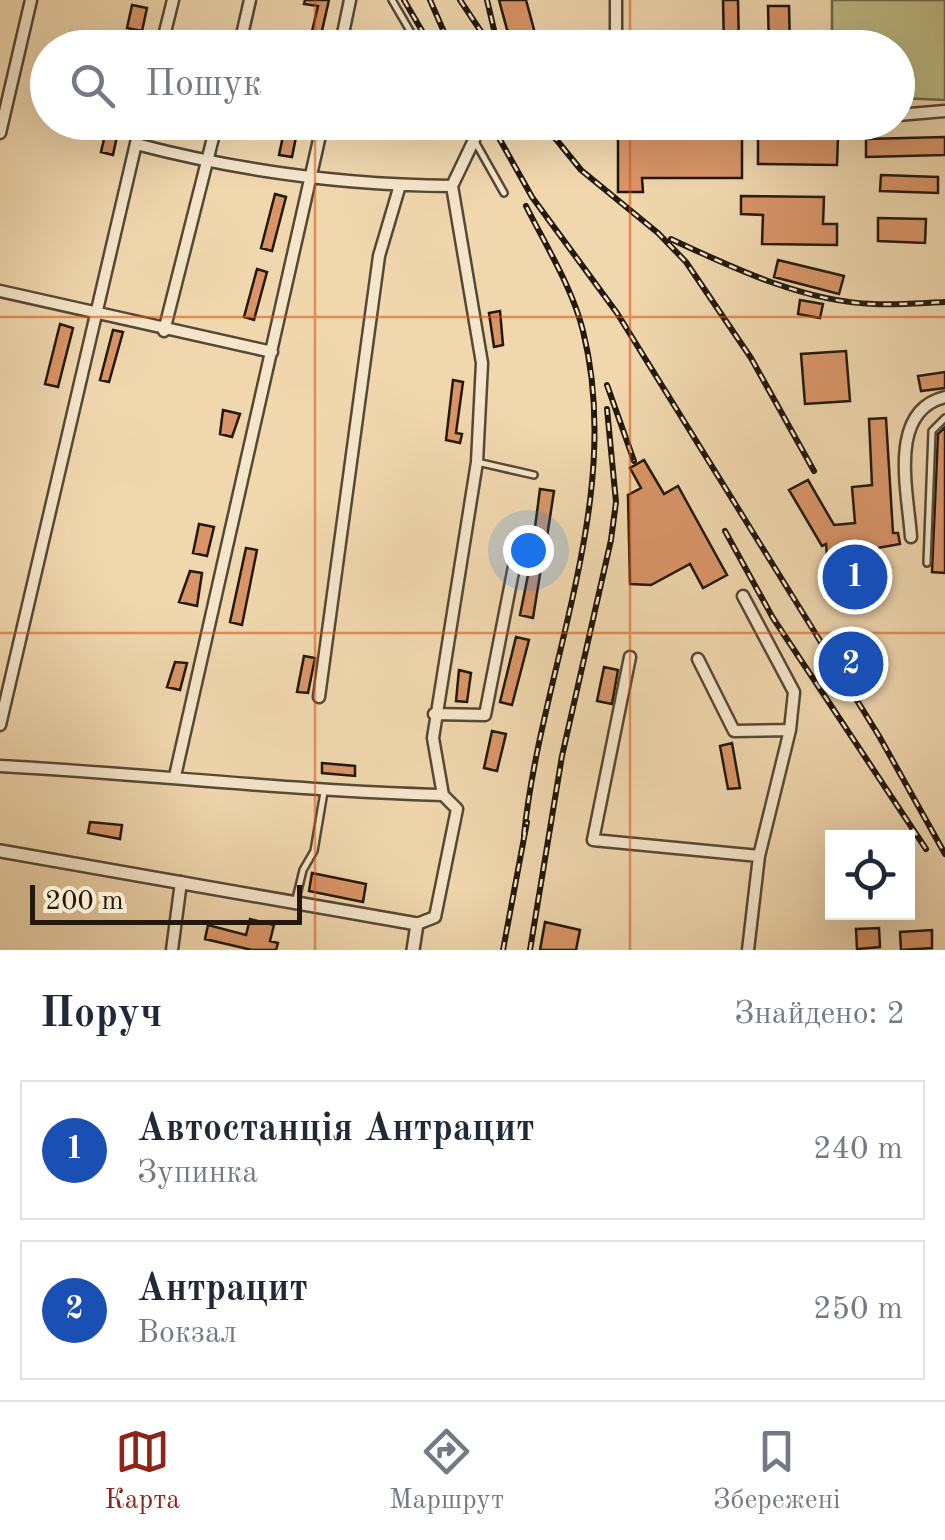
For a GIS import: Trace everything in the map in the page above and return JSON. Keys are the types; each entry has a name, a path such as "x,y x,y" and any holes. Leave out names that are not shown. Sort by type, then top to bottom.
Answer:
{"street":[{"path":"0,133 30,0"},
{"path":"166,30 173,0"},
{"path":"243,30 250,0"},
{"path":"344,30 350,0"},
{"path":"616,0 616,30"},
{"path":"915,114 945,111"},
{"path":"0,725 137,140"},
{"path":"164,331 213,140"},
{"path":"175,776 318,140"},
{"path":"0,851 417,924 435,917 456,810 444,796 433,738 434,714 477,462 482,363 452,186 474,140"},
{"path":"136,144 207,163 310,178 452,186"},
{"path":"319,697 379,256 400,185"},
{"path":"0,291 164,331 272,352"},
{"path":"911,537 908,430 914,413 943,401"},
{"path":"434,714 485,715 518,541"},
{"path":"743,596 794,692 790,730 758,856 748,950"},
{"path":"630,657 593,840 758,856"},
{"path":"698,659 734,731 790,730"},
{"path":"0,766 175,776 324,792 444,796"},
{"path":"172,950 181,882"},
{"path":"413,950 417,924"}],"lane":[{"path":"392,0 410,30"},
{"path":"474,140 504,192"},
{"path":"927,562 932,431 945,418"},
{"path":"477,462 534,475"},
{"path":"295,902 303,870 314,851 324,792"}],"shaded area":[{"path":"832,0 945,0 945,100 915,99 915,30 832,30"}],"building":[{"path":"305,0 329,0 322,30 312,30 318,6 304,4"},
{"path":"499,0 526,0 534,30 507,30"},
{"path":"723,0 738,0 739,30 724,30"},
{"path":"132,5 147,8 142,30 127,28"},
{"path":"768,6 789,6 790,30 769,30"},
{"path":"945,137 945,155 866,157 866,140"},
{"path":"104,140 116,140 113,155 101,152"},
{"path":"282,140 295,140 292,157 279,155"},
{"path":"618,140 742,140 742,178 642,178 643,192 618,192"},
{"path":"758,140 838,140 837,165 758,164"},
{"path":"881,175 938,177 938,193 880,191"},
{"path":"275,194 286,197 272,251 261,248"},
{"path":"741,196 824,197 823,224 837,224 837,245 762,244 763,215 741,214"},
{"path":"878,218 926,219 925,243 878,241"},
{"path":"778,260 844,276 839,294 774,277"},
{"path":"257,269 267,272 254,320 244,317"},
{"path":"800,300 823,304 820,318 798,314"},
{"path":"500,311 503,345 494,347 489,313"},
{"path":"60,324 73,328 58,387 45,384"},
{"path":"113,330 123,332 109,382 100,380"},
{"path":"846,351 850,401 805,404 801,354"},
{"path":"945,372 945,388 921,391 918,376"},
{"path":"453,380 463,382 456,433 462,434 460,443 446,440"},
{"path":"223,410 240,414 232,437 220,434"},
{"path":"886,418 893,533 898,533 900,544 827,557 826,544 822,546 789,490 808,480 834,525 855,523 852,487 872,485 869,419"},
{"path":"945,427 945,573 932,572 938,434"},
{"path":"644,460 664,494 678,486 727,575 703,588 690,564 651,585 630,584 628,495 641,488 630,468"},
{"path":"540,489 554,491 547,537 534,535"},
{"path":"199,524 214,527 207,556 193,553"},
{"path":"246,548 257,550 242,625 230,622"},
{"path":"531,560 542,562 533,618 520,615"},
{"path":"190,571 202,573 197,606 179,602"},
{"path":"516,637 529,640 512,705 500,702"},
{"path":"304,656 315,658 308,693 297,692"},
{"path":"175,662 187,663 180,690 167,687"},
{"path":"604,667 618,670 612,704 597,701"},
{"path":"459,670 471,673 467,702 456,701"},
{"path":"492,731 506,734 497,771 484,768"},
{"path":"732,743 740,788 728,789 720,746"},
{"path":"322,763 355,766 355,776 322,773"},
{"path":"90,822 122,825 120,839 88,833"},
{"path":"312,873 366,884 363,902 309,891"},
{"path":"250,919 274,925 270,941 278,943 276,950 252,950 205,939 208,925 246,935"},
{"path":"545,922 580,930 576,950 540,950"},
{"path":"879,928 880,947 857,949 856,929"},
{"path":"932,930 932,948 901,950 900,932"}],"railway":[{"path":"404,0 422,30"},
{"path":"430,0 443,30"},
{"path":"460,0 480,30"},
{"path":"487,0 494,30"},
{"path":"500,140 532,197 617,313 879,736 945,854"},
{"path":"557,140 581,170 658,233 686,262 751,358 814,471"},
{"path":"524,835 546,710 576,584 594,457 593,394 583,331 565,283 526,206"},
{"path":"671,239 744,272 822,297 874,304 945,302"},
{"path":"607,385 634,461"},
{"path":"530,950 562,756 611,540 616,502 607,409"},
{"path":"725,531 773,618 926,849"},
{"path":"503,950 527,822"}],"place":[{"name":"Автостанція Антрацит","path":"855,577"},
{"name":"Антрацит","path":"851,664"}]}
